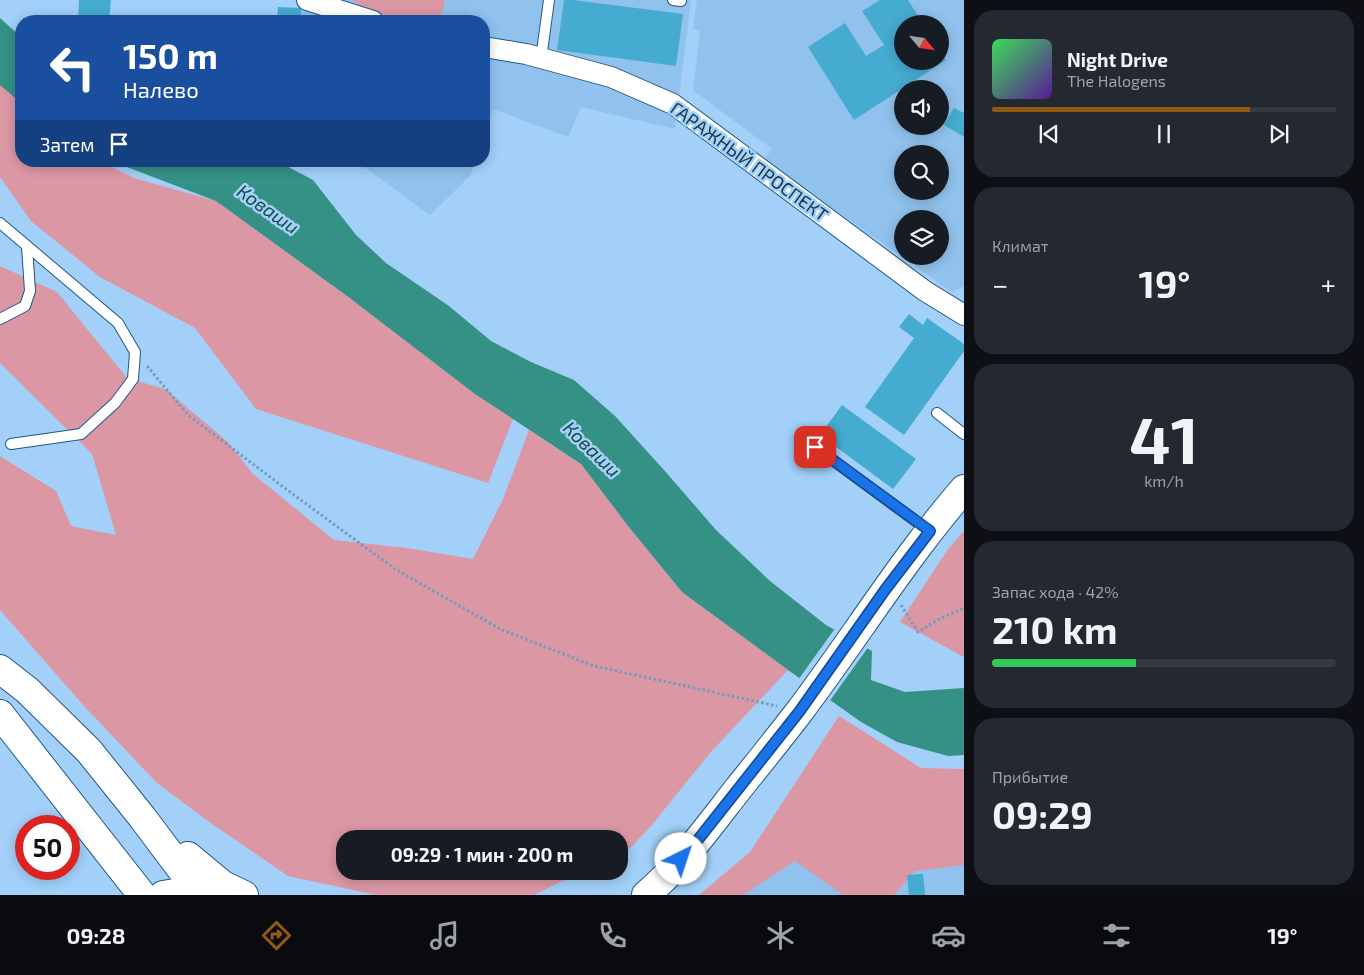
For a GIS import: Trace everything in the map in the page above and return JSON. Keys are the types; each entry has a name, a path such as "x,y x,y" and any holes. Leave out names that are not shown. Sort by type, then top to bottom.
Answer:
{"main road":[{"path":"646,895 693,846 792,710 891,594 930,531 964,489"},
{"path":"0,669 28,690 89,751 184,873 205,895"},
{"path":"0,714 142,895"},
{"path":"142,817 180,851 224,884 244,895"},
{"path":"162,895 175,893 189,895"}],"street":[{"path":"307,0 331,4 358,15"},
{"name":"ГАРАЖНЫЙ ПРОСПЕКТ","path":"490,48 526,54 611,77 673,104 925,290 964,315"}],"lane":[{"path":"541,59 549,0"},
{"path":"0,224 118,322 135,352 133,378 115,403 81,434 11,444"},
{"path":"0,319 25,306 30,291 27,246"},
{"path":"938,413 964,434"},
{"path":"815,447 930,531"}],"path":[{"path":"135,352 188,415 395,569 500,629 594,666 792,710"},
{"path":"891,594 918,632 941,618 964,608"}],"shaded area":[{"path":"297,0 691,0 675,129 581,107 568,137 493,109 490,118 490,15 301,15 301,8"},
{"path":"352,0 445,0 441,15 374,15"},
{"path":"697,0 964,0 964,286 952,292 914,265 949,265 949,210 894,210 894,251 764,160 772,149 693,90 700,31 693,29"},
{"path":"0,64 15,89 15,167 112,167 134,178 216,201 347,296 475,394 513,419 488,483 256,409 195,328 100,277 31,221 0,177"},
{"path":"364,167 473,167 470,176 430,215"},
{"path":"0,266 57,292 127,378 165,389 228,442 253,474 334,540 407,548 473,559 503,499 529,430 581,464 628,526 682,592 788,670 710,753 651,826 628,850 628,830 336,830 336,880 565,880 534,895 376,895 288,876 212,824 157,783 84,706 0,610 0,456 56,491 71,526 116,535 92,454 0,363"},
{"path":"964,531 964,656 962,656 900,622 948,549"},
{"path":"839,716 921,768 964,769 964,865 915,871 894,895 843,895 795,861 743,895 699,895 750,852"},
{"path":"805,830 964,856 964,895 715,895"}],"water":[{"path":"0,18 15,32 15,98 0,85"},
{"name":"Коваши","path":"127,167 288,167 313,180 356,235 386,263 449,306 491,341 531,362 574,380 615,416 716,530 770,581 826,625 872,651 871,680 905,692 964,688 964,755 948,756 897,742 861,722 682,592 628,526 581,464 475,394 347,296 216,201"}],"pier":[{"path":"836,627 869,646 829,702 798,680"}],"building":[{"path":"79,0 111,0 110,15 78,15"},
{"path":"564,0 683,14 676,66 557,50"},
{"path":"880,0 908,0 917,15 894,15 894,70 931,70 915,80 894,80 894,94 854,120 808,47 845,23 866,56 884,45 862,11"},
{"path":"278,7 301,8 301,15 277,15"},
{"path":"954,108 964,113 964,137 949,128 949,116"},
{"path":"909,314 923,325 927,318 964,344 964,351 904,435 865,407 914,338 899,327"},
{"path":"842,405 916,459 893,489 820,435"},
{"path":"923,874 925,895 909,895 907,875"}],"route":[{"path":"681,859 799,712 885,590 930,531 815,447"}]}
